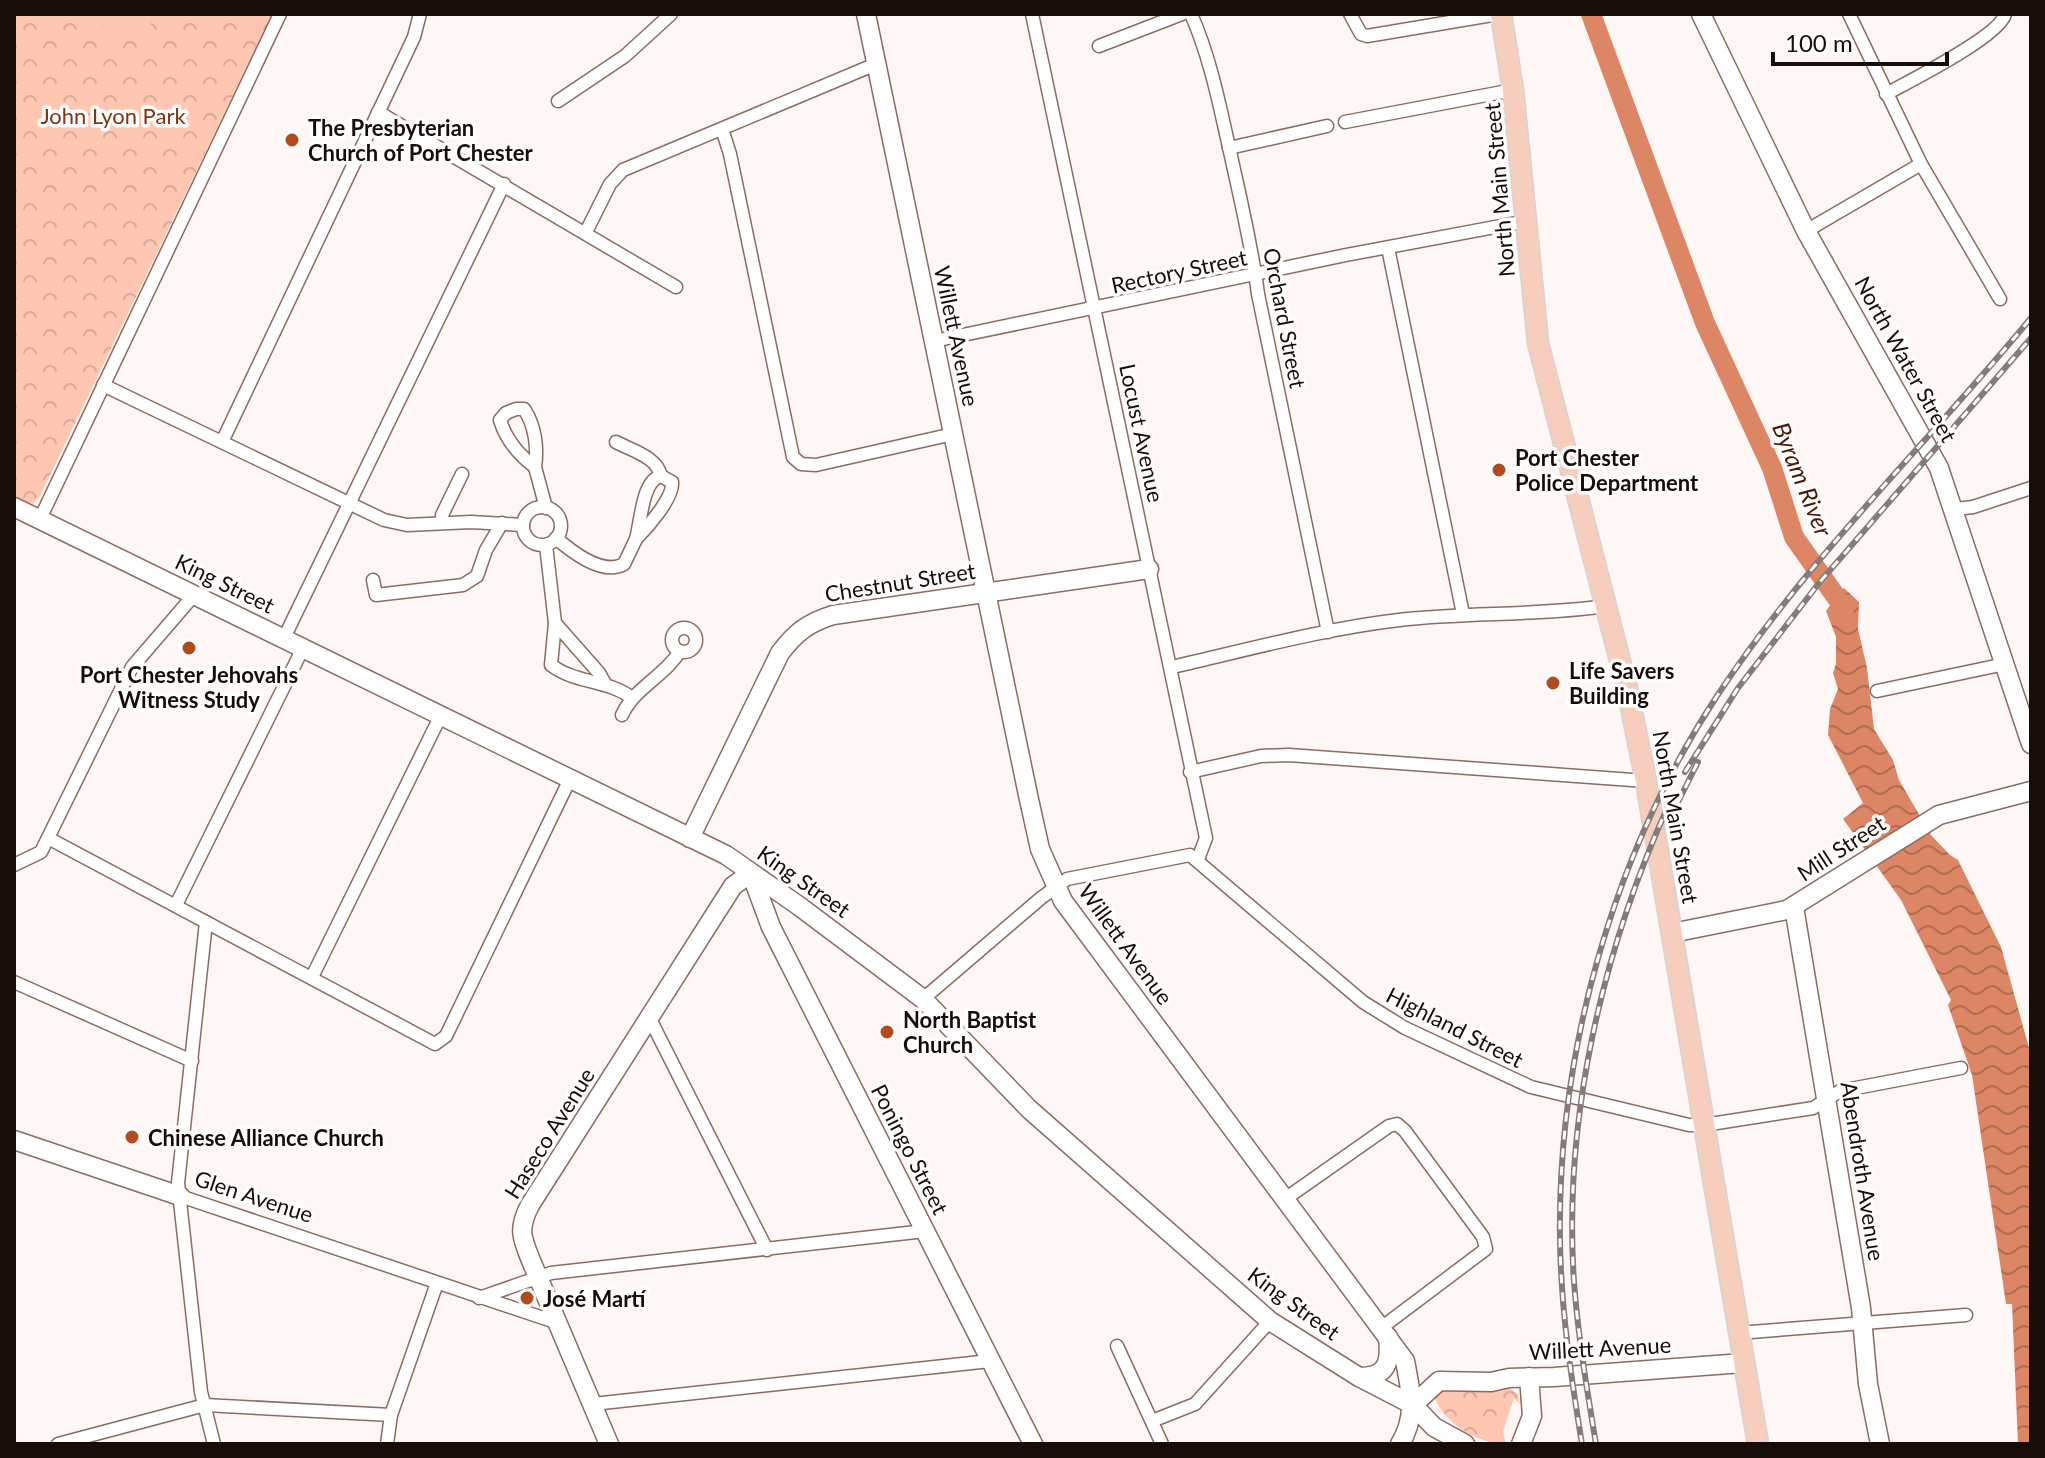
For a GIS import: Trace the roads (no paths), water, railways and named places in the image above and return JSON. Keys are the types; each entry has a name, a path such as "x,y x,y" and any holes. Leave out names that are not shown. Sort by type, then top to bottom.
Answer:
{"main road":[{"name":"North Main Street","path":"1499,14 1513,90 1539,352 1627,688 1646,781 1758,1444"}],"street":[{"path":"40,519 280,14"},
{"path":"222,442 414,37 420,14"},
{"path":"558,101 617,62 671,14"},
{"name":"Willett Avenue","path":"866,14 1040,849 1055,888 1405,1361 1413,1405"},
{"name":"Locust Avenue","path":"1032,14 1206,838 1198,859"},
{"path":"1099,46 1182,14"},
{"name":"Orchard Street","path":"1191,14 1203,40 1229,148 1328,632"},
{"path":"1350,14 1361,34 1367,36 1499,14"},
{"name":"North Water Street","path":"1701,14 1806,231 1928,447 1955,509 2031,744"},
{"path":"1849,14 1921,164 2000,299"},
{"path":"1886,94 1982,39 2000,25 2005,14"},
{"path":"586,232 610,184 623,170 876,64"},
{"path":"1345,122 1513,90"},
{"path":"378,112 676,287"},
{"path":"1229,148 1327,126"},
{"path":"722,129 730,154 790,450 798,463 816,465 953,434"},
{"path":"1806,231 1921,164"},
{"path":"284,638 504,184"},
{"name":"Rectory Street","path":"934,341 1527,221"},
{"path":"1388,248 1463,614"},
{"path":"103,385 396,524 523,525"},
{"path":"616,442 652,460 659,466 661,476"},
{"path":"535,467 546,508 559,519 560,532 551,542 555,623 551,665 585,681 604,682 632,698"},
{"path":"443,522 442,515 462,474"},
{"path":"546,508 528,513 523,525 528,539 537,544 551,542 600,566 611,568 624,564 636,539 640,514 651,482 661,476"},
{"path":"636,539 671,493 672,482 661,476"},
{"path":"1955,509 1973,507 2031,488"},
{"name":"King Street","path":"14,507 726,855 923,999 1029,1109 1270,1321 1359,1377 1413,1405 1434,1427 1465,1444"},
{"path":"373,580 376,595 463,585 473,581 502,523"},
{"name":"Chestnut Street","path":"690,838 780,653 796,632 811,622 833,615 1149,569"},
{"path":"14,865 41,852 132,667 194,595"},
{"path":"1172,667 1328,632 1396,621 1606,606"},
{"path":"555,623 604,682"},
{"path":"176,905 303,648"},
{"path":"622,715 632,698 680,651"},
{"path":"1877,691 2005,664"},
{"path":"312,977 441,715"},
{"path":"1190,772 1261,756 1289,755 1646,781"},
{"path":"48,838 435,1044 441,1042 570,779"},
{"name":"Mill Street","path":"1672,933 1767,916 1794,907 1865,859 1939,815 2031,791"},
{"path":"923,999 1067,879 1175,856 1190,855 1198,859"},
{"name":"Highland Street","path":"1198,859 1363,1002 1429,1041 1531,1087 1689,1125 1704,1125 1813,1108 1840,1091 1961,1068"},
{"name":"Haseco Avenue","path":"609,1444 521,1233 522,1221 733,886 751,873"},
{"name":"Poningo Street","path":"751,873 771,927 1033,1444"},
{"name":"Abendroth Avenue","path":"1794,907 1880,1444"},
{"path":"206,922 178,1183 205,1405 214,1444"},
{"path":"14,982 192,1061"},
{"path":"650,1019 767,1250"},
{"path":"1285,1199 1389,1126 1397,1124 1483,1237 1486,1249 1384,1333 1389,1351 1386,1365 1376,1375 1359,1377"},
{"name":"Glen Avenue","path":"14,1140 558,1323"},
{"path":"479,1298 551,1273 925,1231"},
{"path":"387,1444 391,1415 437,1283"},
{"path":"1738,1333 1966,1315"},
{"path":"1152,1421 1195,1404 1270,1321"},
{"path":"1117,1346 1162,1444"},
{"path":"593,1404 990,1361"},
{"name":"Willett Avenue","path":"1413,1405 1439,1381 1491,1382 1743,1363"},
{"path":"1529,1377 1538,1444"},
{"path":"58,1444 205,1405 391,1415"},
{"path":"1400,1444 1409,1429 1413,1405"},
{"path":"1521,1444 1532,1416"}],"water":[{"path":"1844,588 1859,602 1858,629 1867,668 1874,729 1931,835 1958,860 2001,947 2031,1055 2031,1444 2018,1444 2012,1304 2006,1304 1972,1075 1948,1005 1951,1000 1901,900 1843,819 1863,803 1828,735 1830,709 1838,689 1833,673 1836,637 1826,611"}],"waterway":[{"name":"Byram River","path":"1591,14 1705,323 1772,468 1794,537 1839,601 1846,620"}],"railway":[{"path":"1582,1444 1562,1292 1562,1170 1569,1098 1581,1027 1598,957 1621,888 1648,821 1680,757 1752,646 1828,549 2031,318"},
{"path":"1685,772 1738,688 1819,583 2031,338"},
{"path":"1669,820 1698,762"},
{"path":"1596,1444 1574,1282 1572,1221 1575,1159 1592,1037 1607,977 1624,918 1669,804"}],"place":[{"name":"The Presbyterian Church of Port Chester","path":"292,140"},
{"name":"Port Chester Police Department","path":"1499,470"},
{"name":"Port Chester Jehovahs Witness Study","path":"189,648"},
{"name":"Life Savers Building","path":"1553,683"},
{"name":"North Baptist Church","path":"887,1032"},
{"name":"Chinese Alliance Church","path":"132,1137"},
{"name":"José Martí","path":"527,1298"}],"park label":[{"name":"John Lyon Park","path":"113,115"}]}
